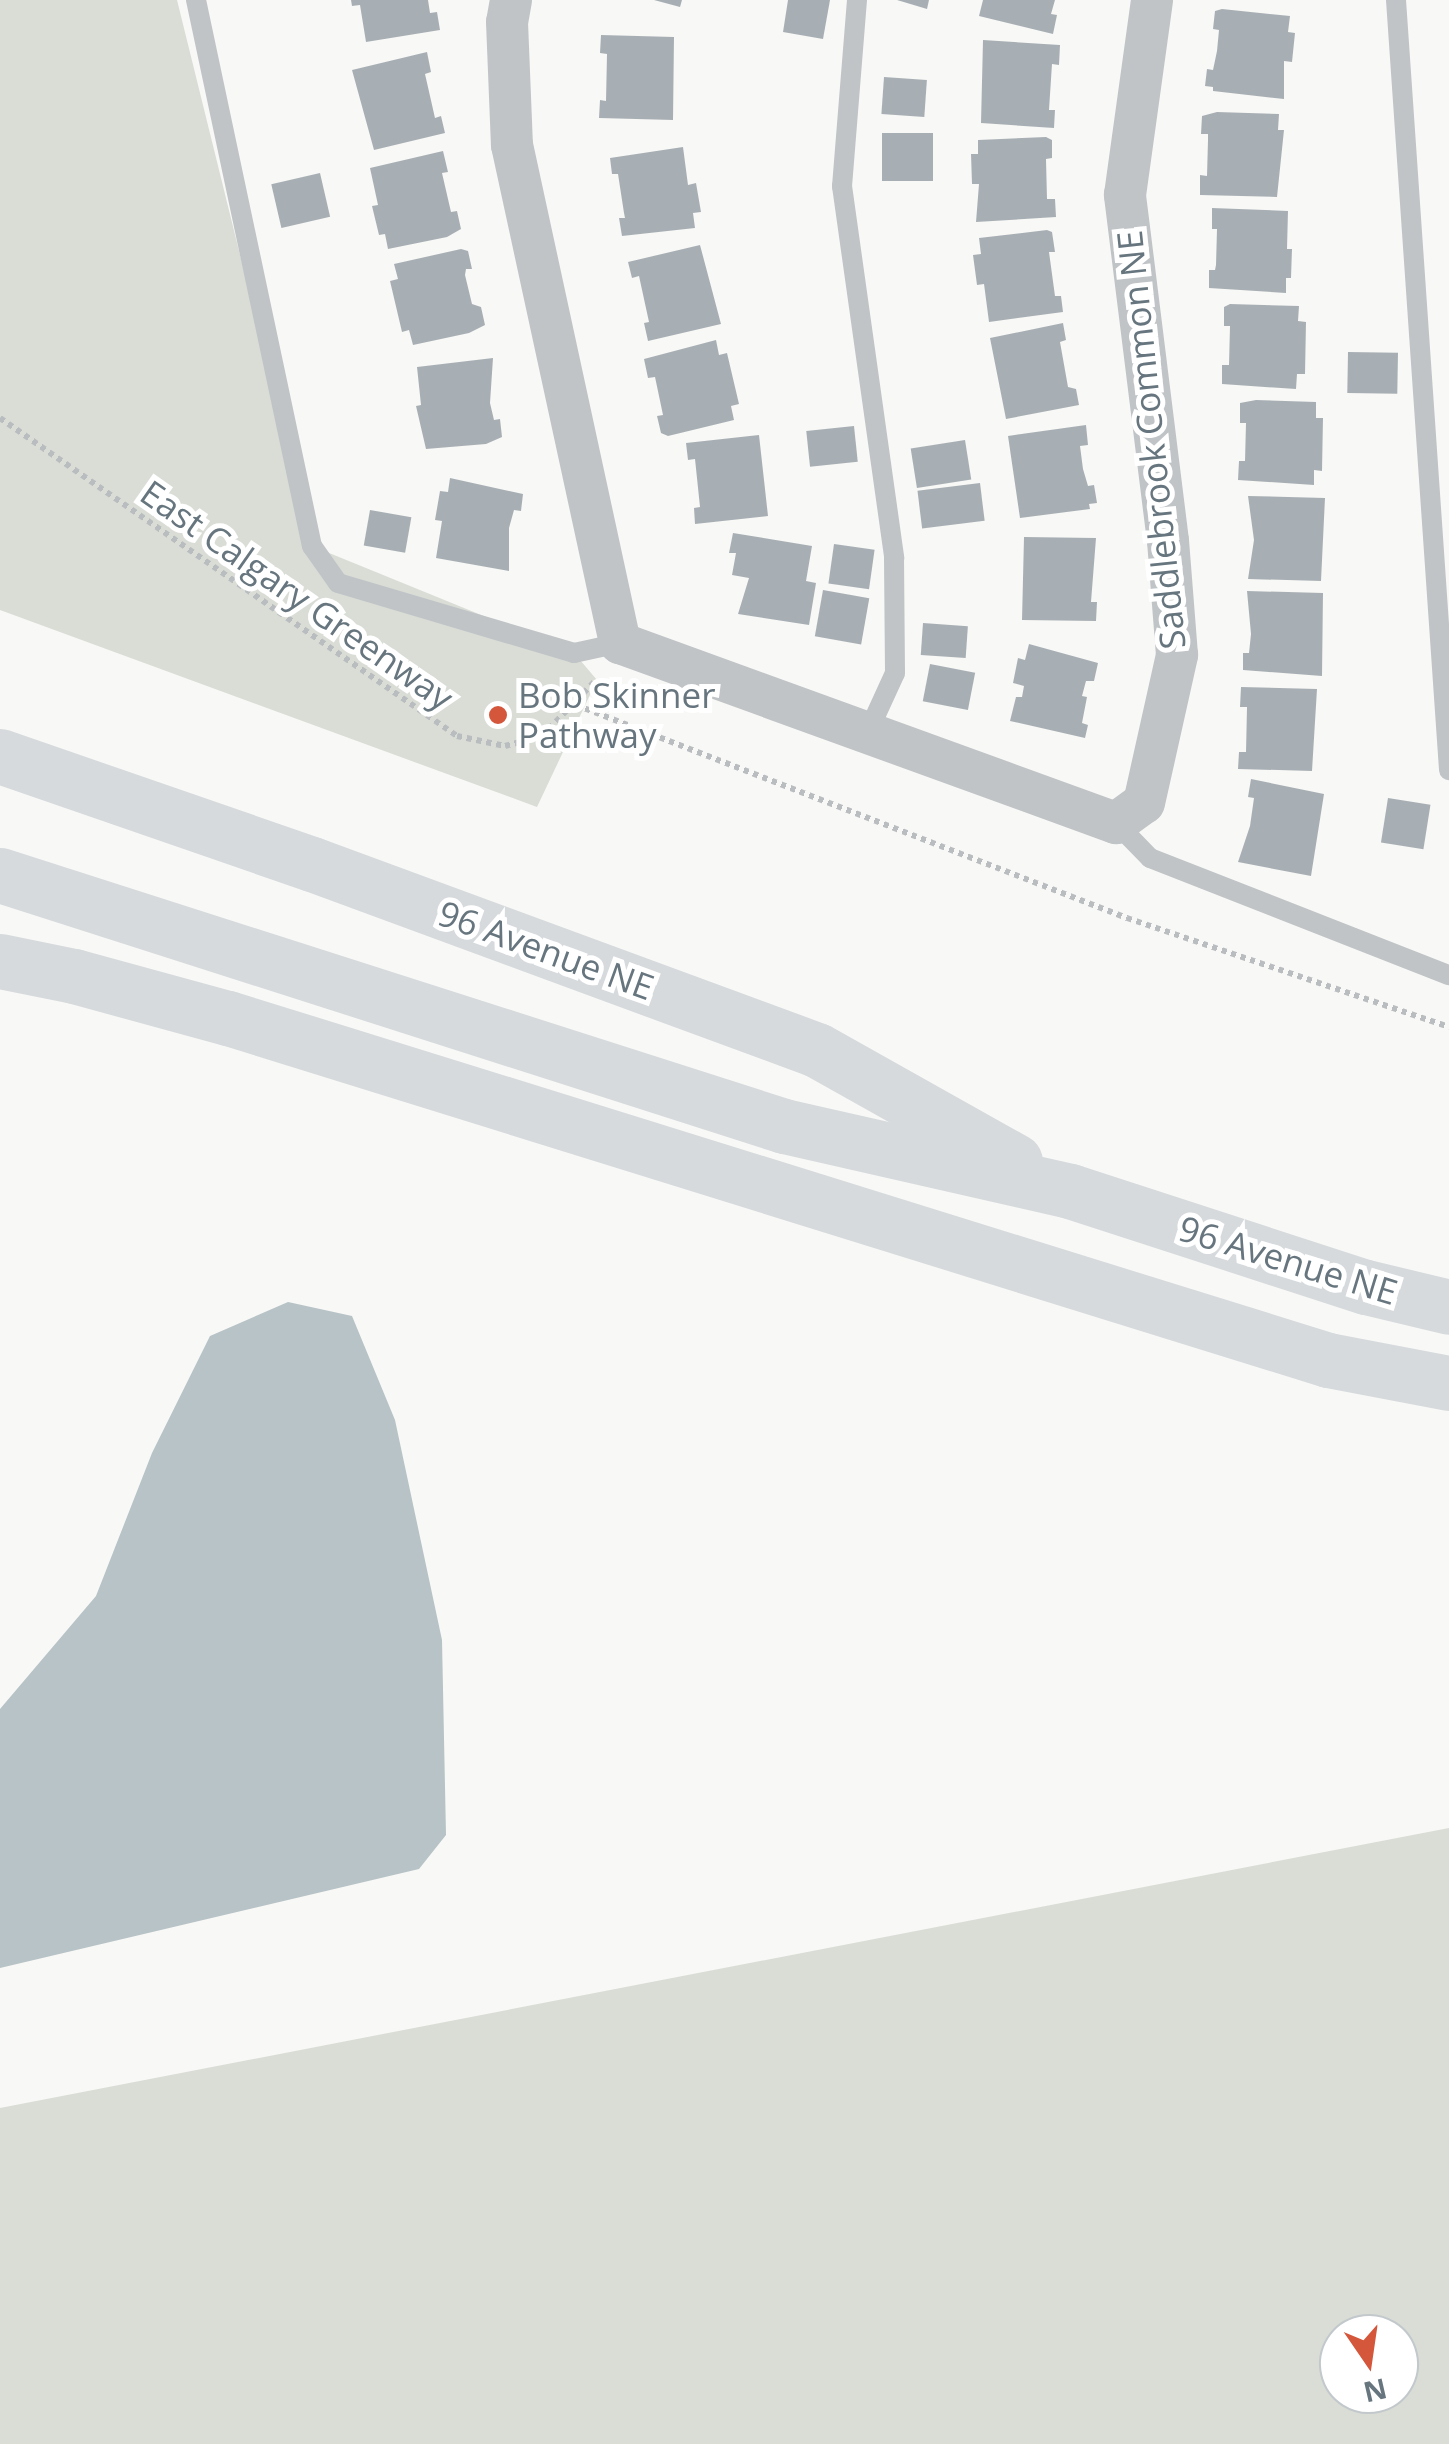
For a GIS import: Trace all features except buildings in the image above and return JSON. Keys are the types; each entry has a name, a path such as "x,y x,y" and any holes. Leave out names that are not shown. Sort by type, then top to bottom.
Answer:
{"main road":[{"name":"96 Avenue NE","path":"0,756 312,864 817,1050 1070,1191"},
{"name":"96 Avenue NE","path":"0,875 784,1126 1070,1191 1366,1288 1449,1307"},
{"path":"0,962 74,976 228,1018 1328,1360 1449,1383"}],"street":[{"path":"510,0 512,145 620,642 1116,823"},
{"name":"Saddlebrook Common NE","path":"1116,823 1144,803 1177,655 1168,541 1125,195 1152,0"}],"lane":[{"path":"196,0 312,546 338,583 574,653 620,642"},
{"path":"857,0 842,186 894,558 894,672 868,732"},
{"path":"1396,0 1394,29 1449,770"},
{"path":"1116,823 1150,858 1449,975"}],"path":[{"name":"East Calgary Greenway","path":"0,418 457,736 504,746 542,736 576,706 1127,918 1449,1026"}],"shaded area":[{"path":"0,0 177,0 312,546 574,653 597,680 537,807 0,610"},
{"path":"288,1302 352,1316 395,1420 442,1640 446,1835 419,1869 0,1968 0,1709 96,1596 152,1453 210,1336"},
{"path":"1449,1828 1449,2444 0,2444 0,2108"}],"place":[{"name":"Bob Skinner Pathway","path":"498,715"}]}
